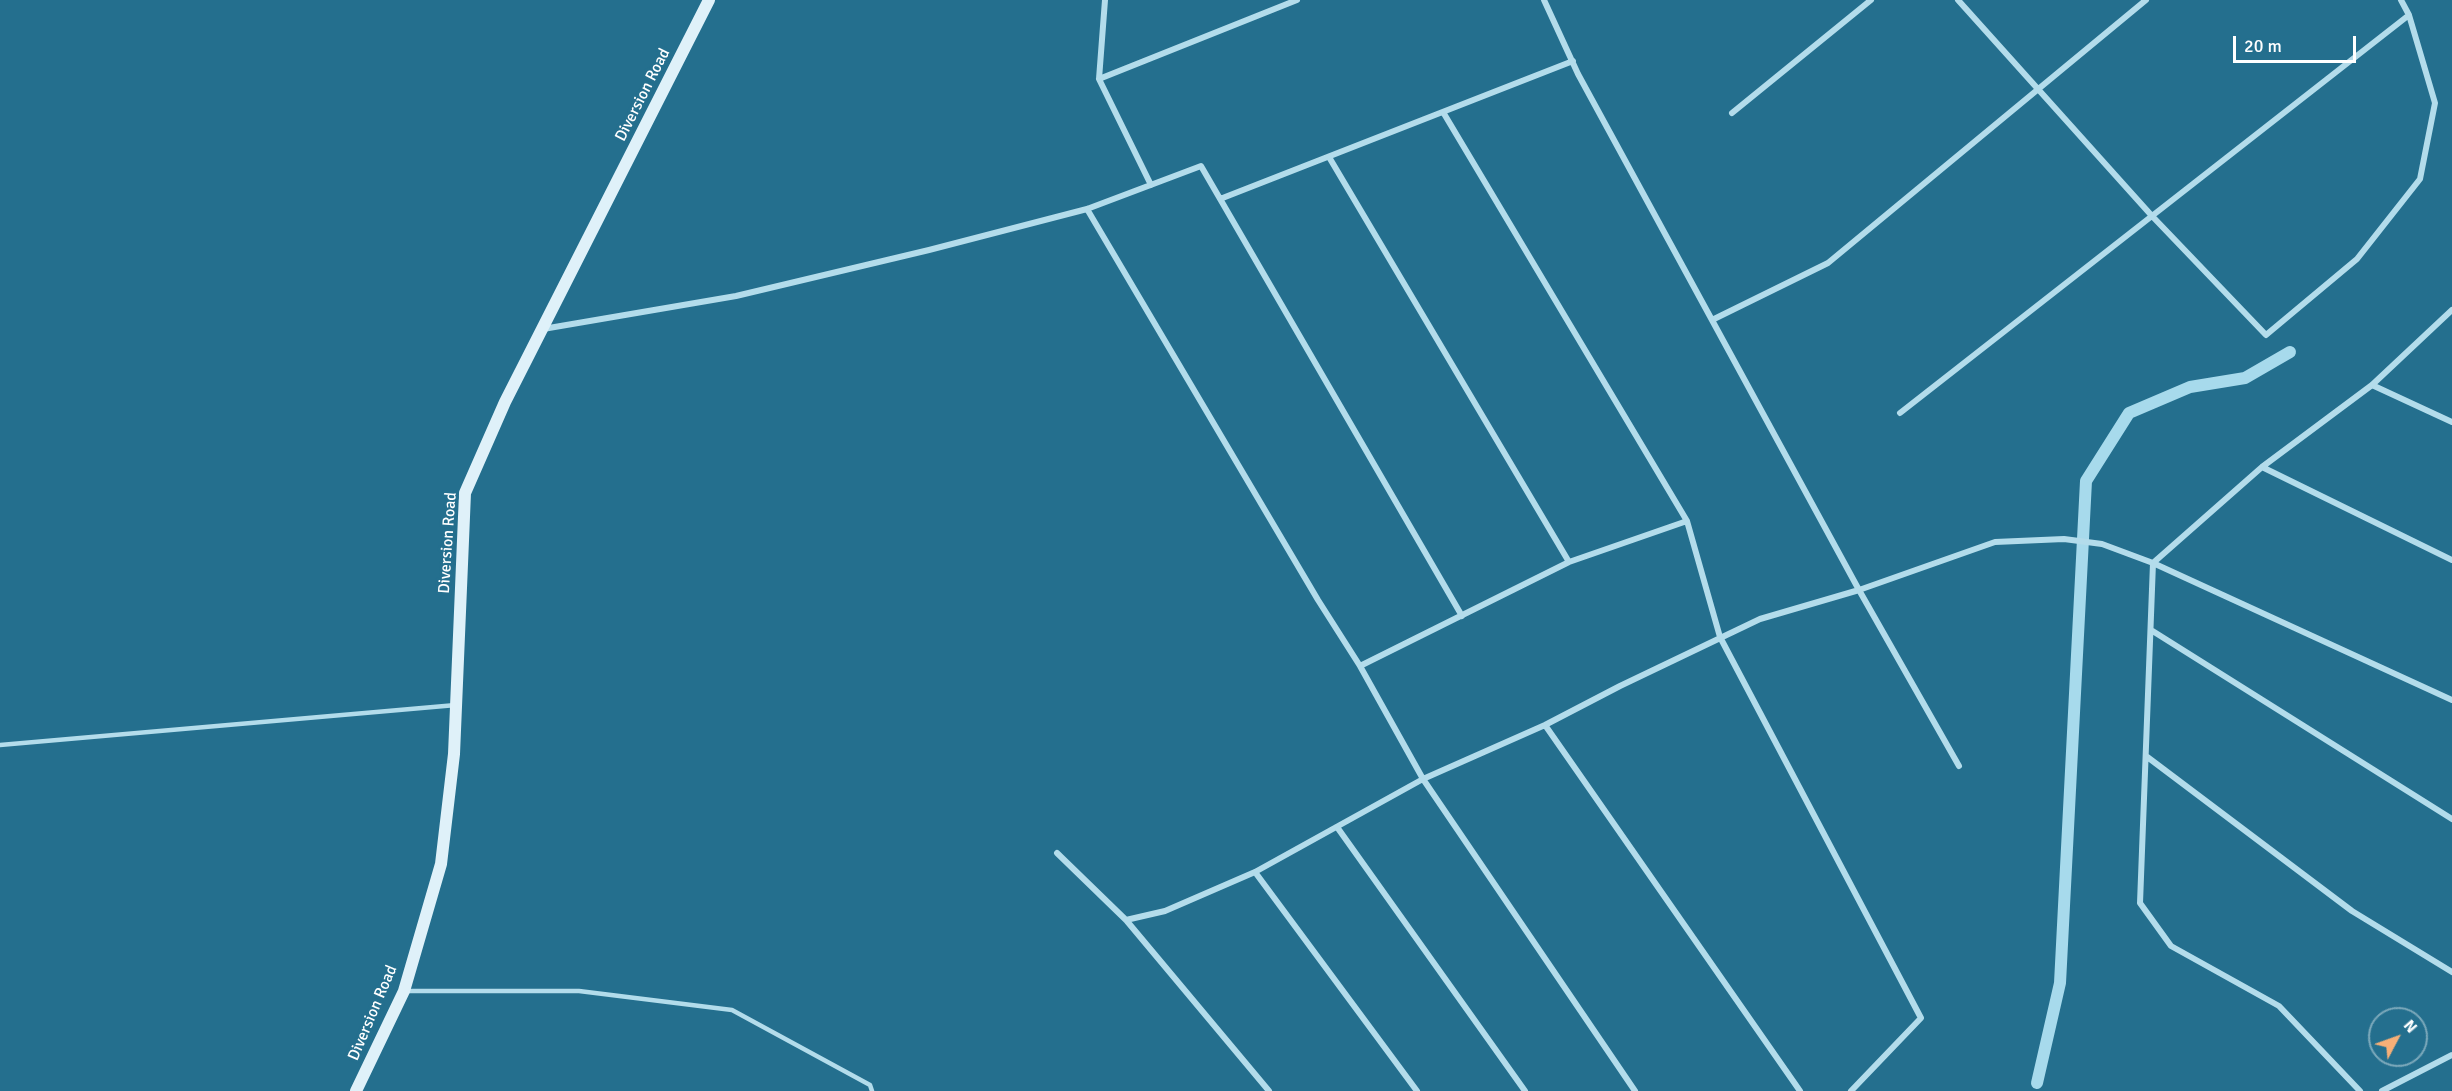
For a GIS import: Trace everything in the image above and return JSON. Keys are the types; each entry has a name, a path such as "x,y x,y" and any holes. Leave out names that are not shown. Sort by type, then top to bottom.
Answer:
{"street":[{"name":"Diversion Road","path":"356,1091 404,991 441,864 454,753 465,492 505,402 709,0"},
{"path":"1106,0 1099,79 1151,185"},
{"path":"1099,79 1297,0"},
{"path":"1544,0 1573,61 1712,320 1859,590 1959,766"},
{"path":"1732,113 1871,0"},
{"path":"1958,0 2152,216 2266,335 2357,259 2420,179 2435,103 2409,15 2401,0"},
{"path":"1712,320 1828,263 2146,0"},
{"path":"1900,412 2409,15"},
{"path":"1220,199 1573,61"},
{"path":"1443,112 1687,521 1720,637 1921,1018 1851,1091"},
{"path":"1329,157 1569,562"},
{"path":"543,329 736,296 929,250 1087,209 1201,166 1462,616"},
{"path":"1087,209 1318,600 1360,666 1424,779 1635,1091"},
{"path":"2360,1091 2279,1006 2172,946 2140,903 2153,563 2262,467 2373,384 2452,310"},
{"path":"2373,384 2452,422"},
{"path":"2262,467 2452,560"},
{"path":"1360,666 1569,562 1687,521"},
{"path":"1126,920 1165,911 1255,872 1424,779 1545,725 1720,637 1771,616 1859,590 1995,542 2064,539 2102,544 2153,563 2452,700"},
{"path":"2151,630 2452,819"},
{"path":"1545,725 1800,1091"},
{"path":"2146,756 2352,910 2452,972"},
{"path":"1337,826 1525,1091"},
{"path":"1057,853 1126,920 1269,1091"},
{"path":"1255,872 1418,1091"},
{"path":"2382,1091 2452,1055"}],"lane":[{"path":"0,745 456,705"},
{"path":"404,991 579,990 732,1010 870,1085 873,1091"}],"waterway":[{"path":"2037,1083 2060,983 2086,481 2129,413 2190,387 2245,378 2290,352"}]}
